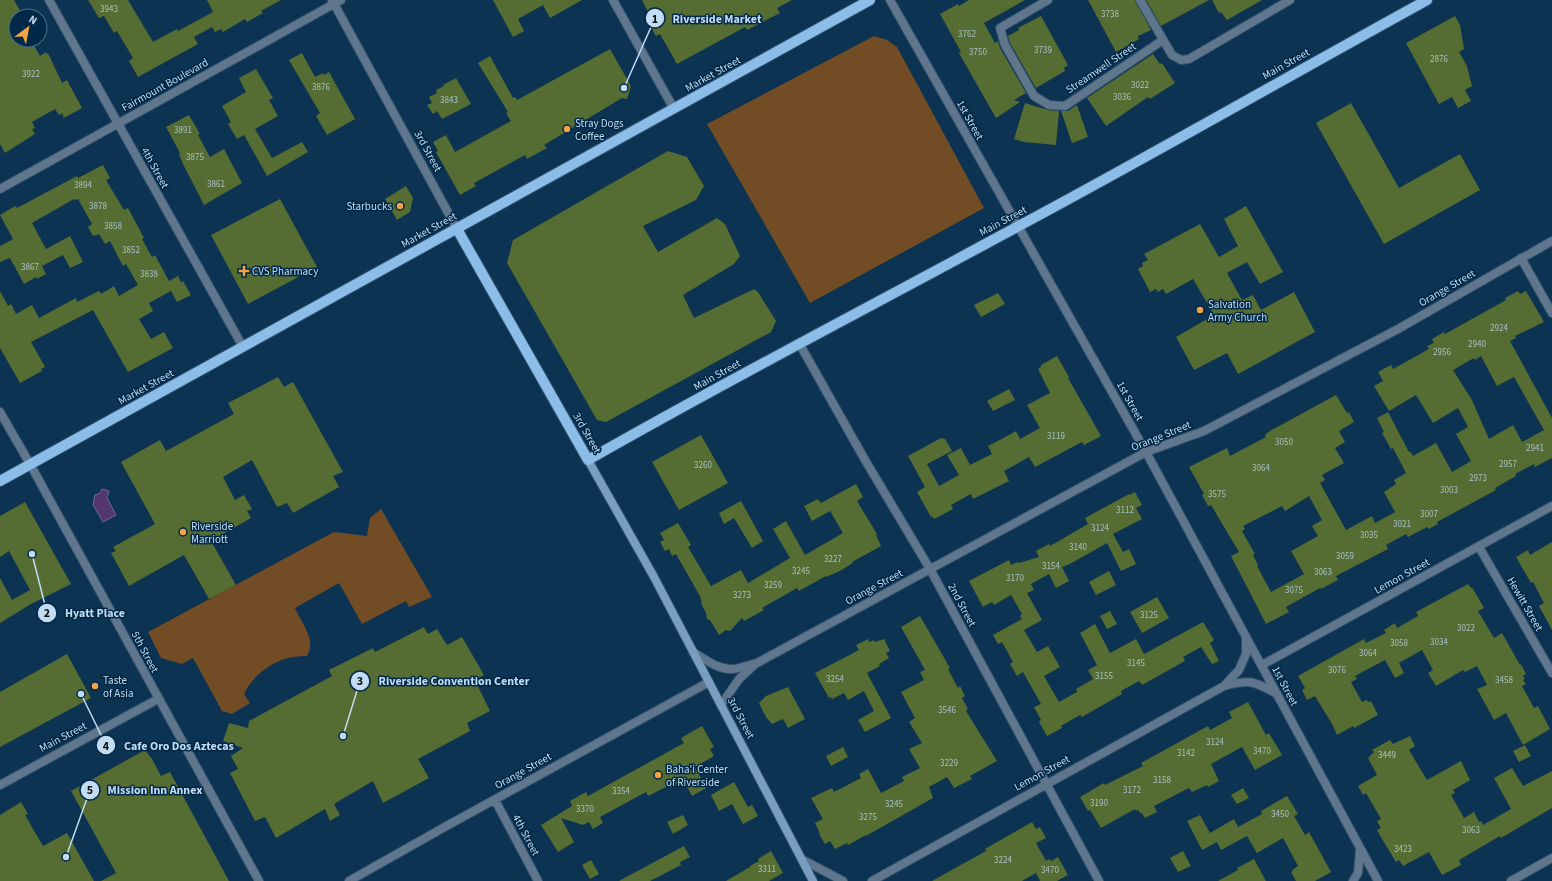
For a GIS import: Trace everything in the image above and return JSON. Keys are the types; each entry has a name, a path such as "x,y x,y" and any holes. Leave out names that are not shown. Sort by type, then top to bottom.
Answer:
{"main road":[{"name":"Market Street","path":"0,481 870,0"},
{"name":"Main Street","path":"588,460 799,344 1018,227 1427,0"},
{"name":"3rd Street","path":"457,229 654,577 814,881"}],"street":[{"name":"4th Street","path":"49,0 243,347"},
{"path":"613,0 674,109"},
{"name":"1st Street","path":"890,0 1146,452 1378,881"},
{"name":"Streamwell Street","path":"1048,0 1000,28 1005,45 1034,96 1049,105 1065,106 1163,40"},
{"path":"1140,0 1172,55 1181,60 1189,59 1290,0"},
{"name":"Fairmount Boulevard","path":"0,189 118,125 336,1"},
{"name":"3rd Street","path":"336,1 457,229"},
{"name":"Orange Street","path":"721,705 739,679 757,663 1146,452 1204,432 1398,329 1521,258 1552,242"},
{"path":"1521,258 1552,313"},
{"name":"2nd Street","path":"799,344 865,460 930,569 1099,881"},
{"name":"5th Street","path":"0,412 259,881"},
{"name":"Lemon Street","path":"1262,665 1552,506"},
{"name":"Hewitt Street","path":"1479,547 1552,673"},
{"path":"1224,686 1239,670 1246,654 1246,636"},
{"name":"Orange Street","path":"693,652 717,667 732,669 757,663"},
{"path":"1224,686 1242,681 1257,683 1277,694"},
{"name":"Orange Street","path":"349,881 709,682"},
{"name":"Lemon Street","path":"872,881 1224,686"},
{"name":"Main Street","path":"0,785 158,699"},
{"name":"4th Street","path":"495,800 538,881"},
{"path":"1353,881 1358,873 1360,848"},
{"path":"1511,881 1552,858"},
{"path":"803,860 842,881"}],"shaded area":[{"path":"874,36 887,40 897,47 984,208 810,303 707,124"},
{"path":"102,489 109,491 107,498 116,515 103,522 93,505 95,495 100,493"},
{"path":"381,509 432,597 409,607 406,601 362,624 339,583 295,608 309,637 310,650 307,656 297,656 278,661 262,671 249,685 244,694 250,703 232,714 222,711 193,658 182,664 161,658 148,632 334,532 367,536 370,518"}],"building":[{"path":"0,0 14,0 18,8 8,8 8,48 36,48 40,56 46,52 46,54 48,53 62,83 67,80 82,108 64,118 62,113 59,115 55,109 32,122 35,128 32,129 35,134 5,153 0,144"},
{"path":"88,0 128,0 153,42 177,29 178,31 213,12 207,0 281,0 261,11 263,13 247,22 245,19 223,32 221,29 215,32 212,27 194,37 198,44 138,77 129,61 133,58 117,31 114,33 104,16 99,18"},
{"path":"493,0 582,0 550,18 543,5 518,19 524,31 513,37"},
{"path":"642,0 792,0 777,8 780,13 747,30 745,27 677,64 660,34 656,36 647,20 651,18"},
{"path":"969,0 1025,0 984,23 995,43 998,41 1000,48 1026,93 1014,100 1020,102 996,118 959,53 961,52 940,14"},
{"path":"1088,0 1135,0 1151,30 1138,36 1139,39 1116,52"},
{"path":"1146,0 1209,0 1161,26"},
{"path":"1212,0 1262,0 1227,20 1221,12 1219,13"},
{"path":"1041,16 1068,65 1064,68 1065,71 1036,88 1010,43 1008,36 1019,30 1018,28"},
{"path":"1455,16 1460,25 1464,49 1459,52 1467,66 1472,86 1465,90 1471,101 1458,108 1452,97 1439,104 1406,43"},
{"path":"610,49 631,86 627,99 622,98 544,145 547,148 527,159 525,155 474,183 476,186 460,195 436,152 438,151 433,142 446,135 455,152 511,121 506,113 508,112 478,63 490,56 513,98 515,97 517,100"},
{"path":"302,53 315,77 329,72 355,119 327,135 316,116 320,113 289,60"},
{"path":"1153,54 1160,64 1162,63 1175,83 1150,99 1148,97 1106,126 1087,98"},
{"path":"256,69 273,98 269,100 278,116 255,129 272,158 302,142 308,152 267,176 244,135 237,139 228,124 231,122 222,106 246,92 239,78"},
{"path":"456,78 471,104 442,119 437,111 433,114 427,105 432,103 429,97 437,93 436,90 444,86 443,85"},
{"path":"1025,103 1048,110 1059,111 1056,145 1024,142 1014,139"},
{"path":"1351,103 1399,188 1460,154 1480,190 1384,244 1316,123"},
{"path":"1077,105 1088,137 1072,143 1061,111 1068,111"},
{"path":"189,115 200,134 198,135 210,157 224,149 242,183 204,205 166,127"},
{"path":"668,151 687,157 704,186 696,200 643,226 658,252 717,218 725,224 740,256 734,264 683,295 694,318 754,289 758,292 776,321 771,332 606,422 597,420 507,263 513,240"},
{"path":"103,165 110,178 106,180 124,210 128,208 152,257 155,255 169,281 178,276 181,282 183,281 191,295 177,302 171,291 149,303 153,311 139,319 151,339 164,332 173,348 128,372 93,310 31,342 45,367 41,369 42,371 20,383 0,348 0,291 8,306 11,304 16,314 32,305 39,318 76,298 77,302 99,291 101,294 114,286 119,296 138,285 126,264 123,266 110,241 105,244 99,234 93,236 88,227 92,224 78,199 74,199 32,223 46,249 70,236 83,262 70,268 63,255 42,266 46,274 37,279 36,277 24,284 10,258 0,262 0,246 13,239 0,215 15,206 17,208 77,176 78,178"},
{"name":"Starbucks","path":"406,186 413,198 410,212 397,220 385,199"},
{"name":"CVS Pharmacy","path":"280,199 317,267 248,304 211,235"},
{"path":"1246,206 1283,272 1260,284 1247,262 1227,273 1242,300 1253,295 1261,310 1294,292 1315,332 1238,374 1227,353 1194,370 1176,337 1214,315 1193,279 1166,294 1163,289 1158,292 1156,289 1150,292 1138,269 1143,266 1142,263 1148,260 1144,254 1200,224 1219,257 1238,246 1224,219"},
{"path":"1518,291 1520,294 1526,291 1544,322 1515,336 1516,338 1510,341 1552,418 1552,458 1535,467 1534,464 1515,474 1516,476 1495,488 1496,490 1437,522 1438,524 1429,529 1427,527 1408,537 1406,534 1386,545 1388,549 1336,576 1338,580 1286,607 1289,612 1266,624 1231,556 1239,552 1211,505 1208,506 1202,495 1204,494 1189,467 1227,448 1230,456 1266,437 1265,435 1270,431 1336,395 1347,413 1349,412 1354,422 1339,431 1345,442 1335,448 1344,463 1322,475 1325,480 1320,483 1346,530 1372,516 1375,523 1395,512 1384,492 1396,484 1394,480 1406,473 1393,448 1391,449 1382,433 1384,432 1377,418 1388,412 1409,452 1410,451 1413,456 1436,443 1452,472 1471,461 1456,434 1468,427 1458,408 1433,423 1416,395 1389,411 1374,386 1383,381 1378,372 1391,365 1393,369 1429,349 1427,346 1434,343 1432,339 1444,332 1445,334 1506,300 1505,298","holes":["1481,356 1497,386 1514,377 1544,430 1522,442 1513,425 1489,439 1472,400 1453,370 1474,358 1475,360","1309,496 1322,520 1312,526 1318,536 1291,551 1304,574 1271,592 1257,566 1258,565 1253,555 1255,554 1242,531 1245,529 1243,526 1282,506 1285,511"]},
{"path":"998,293 1005,304 981,317 974,305"},
{"path":"1057,356 1101,436 1084,445 1082,442 1035,467 1029,457 1004,471 1009,481 973,499 971,494 951,505 953,509 934,519 932,516 931,517 917,492 925,487 908,456 941,438 945,439 952,451 927,464 939,486 959,475 947,455 961,448 970,465 992,454 988,446 1016,431 1020,439 1040,428 1027,405 1050,393 1038,369 1041,365"},
{"path":"278,377 284,387 293,382 343,472 333,476 339,487 293,513 287,503 277,507 252,460 223,477 235,500 244,495 252,509 247,511 251,518 211,541 236,585 209,599 184,555 129,586 111,553 116,551 113,547 155,524 121,462 160,440 166,451 234,414 228,403"},
{"path":"1009,389 1015,400 993,411 987,401"},
{"path":"701,435 728,483 679,510 652,462"},
{"path":"856,484 863,497 857,501 877,534 876,535 881,546 852,562 853,563 840,571 826,576 799,591 797,588 762,608 764,610 744,621 742,618 730,631 726,630 719,635 710,620 707,619 701,603 701,598 676,554 672,556 669,549 665,551 660,542 664,540 660,533 678,523 691,545 688,547 711,586 741,570 748,583 790,558 773,529 786,521 805,555 843,533 830,511 812,521 804,506 818,499 821,503"},
{"path":"1135,492 1142,505 1136,508 1142,519 1113,534 1123,552 1129,549 1136,564 1121,571 1107,543 1062,567 1069,581 1056,588 1049,574 1031,584 1034,590 1027,593 1042,620 1024,630 1037,652 1048,646 1060,667 1044,676 1059,702 1077,692 1076,689 1093,679 1088,670 1097,665 1080,633 1095,624 1110,653 1136,639 1144,654 1203,622 1214,640 1210,643 1219,661 1212,664 1201,647 1183,657 1185,661 1142,685 1139,681 1121,691 1122,694 1082,717 1080,715 1061,726 1062,728 1047,736 1039,722 1041,720 1034,707 1041,704 1023,672 1017,676 1010,664 1013,662 1002,642 998,644 993,635 1022,619 1020,616 1022,614 1011,595 994,605 992,602 983,607 969,581 1009,560 1011,565 1039,557 1036,551 1049,544 1050,546 1088,524 1085,518"},
{"path":"741,501 763,541 752,548 734,518 724,524 719,513"},
{"path":"25,502 71,584 31,604 0,623 0,578 12,600 30,590 9,551 0,557 0,516"},
{"path":"1552,542 1552,630 1539,606 1544,603 1533,582 1531,583 1516,557 1528,550 1530,555"},
{"path":"1109,571 1116,585 1096,595 1089,582"},
{"path":"1468,584 1471,588 1472,587 1484,608 1478,611 1494,638 1502,633 1520,665 1521,664 1526,674 1523,676 1525,679 1523,680 1526,684 1522,686 1534,708 1538,706 1550,729 1523,745 1506,713 1494,720 1477,689 1487,685 1477,666 1465,672 1463,670 1436,686 1428,673 1433,670 1422,650 1399,663 1404,673 1395,678 1385,660 1355,676 1357,679 1351,682 1362,702 1367,700 1368,702 1371,701 1378,715 1337,735 1315,696 1307,700 1302,690 1305,688 1298,676 1364,639 1366,643 1386,633 1384,630 1395,623 1397,628 1418,616 1416,612"},
{"path":"1157,597 1169,618 1142,633 1130,612"},
{"path":"1110,611 1117,624 1107,629 1100,616"},
{"path":"920,616 950,668 948,669 958,688 960,686 965,696 962,698 968,709 966,711 997,761 970,776 972,779 954,788 947,777 929,787 933,798 866,836 848,845 847,843 835,849 830,841 825,844 819,834 820,833 815,823 823,819 811,798 832,788 834,792 861,778 859,774 868,769 881,793 904,781 902,777 920,768 909,749 922,743 909,722 915,718 901,692 924,680 920,672 925,670 901,627"},
{"path":"424,627 428,634 437,629 447,645 462,637 484,675 475,680 490,711 467,723 470,731 418,759 429,778 383,803 373,781 334,804 340,815 330,821 325,809 276,838 265,817 255,821 230,773 238,769 231,756 243,748 223,741 229,723 248,728 249,721 332,676 329,670 373,648 375,652"},
{"path":"868,639 869,642 874,640 875,642 884,639 890,651 886,653 889,658 879,664 880,666 867,673 891,718 865,732 858,720 874,711 864,691 848,700 844,693 832,699 831,697 829,698 815,673 859,650 856,645"},
{"path":"67,654 91,698 0,747 0,692"},
{"path":"788,687 805,719 788,728 783,719 772,724 766,717 759,703 766,696"},
{"path":"1248,702 1266,735 1269,733 1282,755 1255,770 1242,747 1211,764 1219,781 1208,787 1207,785 1192,792 1189,788 1154,806 1157,812 1145,818 1142,813 1141,814 1135,809 1101,828 1090,810 1088,811 1080,797 1104,783 1105,785 1143,766 1141,763 1208,726 1210,730 1232,718 1229,712"},
{"path":"702,726 714,747 710,749 714,756 695,767 706,788 692,796 684,781 670,788 668,786 648,796 646,792 600,817 603,823 593,829 589,822 583,825 561,818 574,842 558,852 541,825 572,806 570,801 586,792 588,796 684,743 681,738"},
{"path":"1410,736 1415,746 1409,750 1427,780 1461,761 1470,780 1453,790 1455,793 1451,795 1464,818 1474,812 1479,822 1481,821 1483,825 1511,809 1494,778 1512,768 1523,786 1552,771 1552,808 1501,838 1500,836 1459,860 1461,865 1442,875 1429,852 1403,866 1399,860 1396,862 1382,839 1377,830 1381,828 1377,821 1381,819 1366,793 1363,795 1358,786 1377,775 1368,758 1374,752 1372,750 1390,740 1393,744"},
{"path":"1525,745 1531,756 1519,762 1513,751"},
{"path":"843,747 848,757 831,766 826,756"},
{"path":"145,750 152,759 161,776 170,772 229,881 101,881 116,873 71,791"},
{"path":"734,782 748,807 752,805 758,816 743,824 732,804 719,811 711,795"},
{"path":"1243,788 1249,798 1237,804 1231,795"},
{"path":"1287,796 1298,814 1294,816 1305,835 1309,832 1331,872 1315,881 1296,881 1291,872 1298,866 1283,838 1257,853 1247,836 1221,850 1217,842 1202,850 1187,821 1200,815 1210,833 1234,819 1238,827 1262,814 1261,811"},
{"path":"21,802 28,814 25,815 43,846 67,833 94,881 0,881 0,815"},
{"path":"683,815 688,825 673,834 667,822"},
{"path":"1032,822 1036,829 1040,827 1046,838 1036,843 1046,861 1049,859 1051,861 1058,857 1068,875 1057,881 1040,881 1036,873 1022,881 932,881 986,851 985,849"},
{"path":"684,846 690,857 680,862 681,865 650,881 619,881"},
{"path":"771,851 783,873 769,881 726,881 759,861 758,859"},
{"path":"1183,851 1191,866 1178,872 1170,858"},
{"path":"1254,859 1266,881 1218,881 1238,870 1237,868"},
{"path":"591,860 599,874 590,879 582,865"}],"place":[{"name":"Riverside Market","path":"624,88"},
{"name":"Stray Dogs Coffee","path":"567,129"},
{"name":"Starbucks","path":"400,206"},
{"name":"CVS Pharmacy","path":"244,271"},
{"name":"Salvation Army Church","path":"1200,310"},
{"name":"Riverside Marriott","path":"183,532"},
{"name":"Hyatt Place","path":"32,554"},
{"name":"Taste of Asia","path":"95,686"},
{"name":"Cafe Oro Dos Aztecas","path":"81,694"},
{"name":"Riverside Convention Center","path":"343,736"},
{"name":"Baha'i Center of Riverside","path":"658,775"},
{"name":"Mission Inn Annex","path":"66,857"}]}
